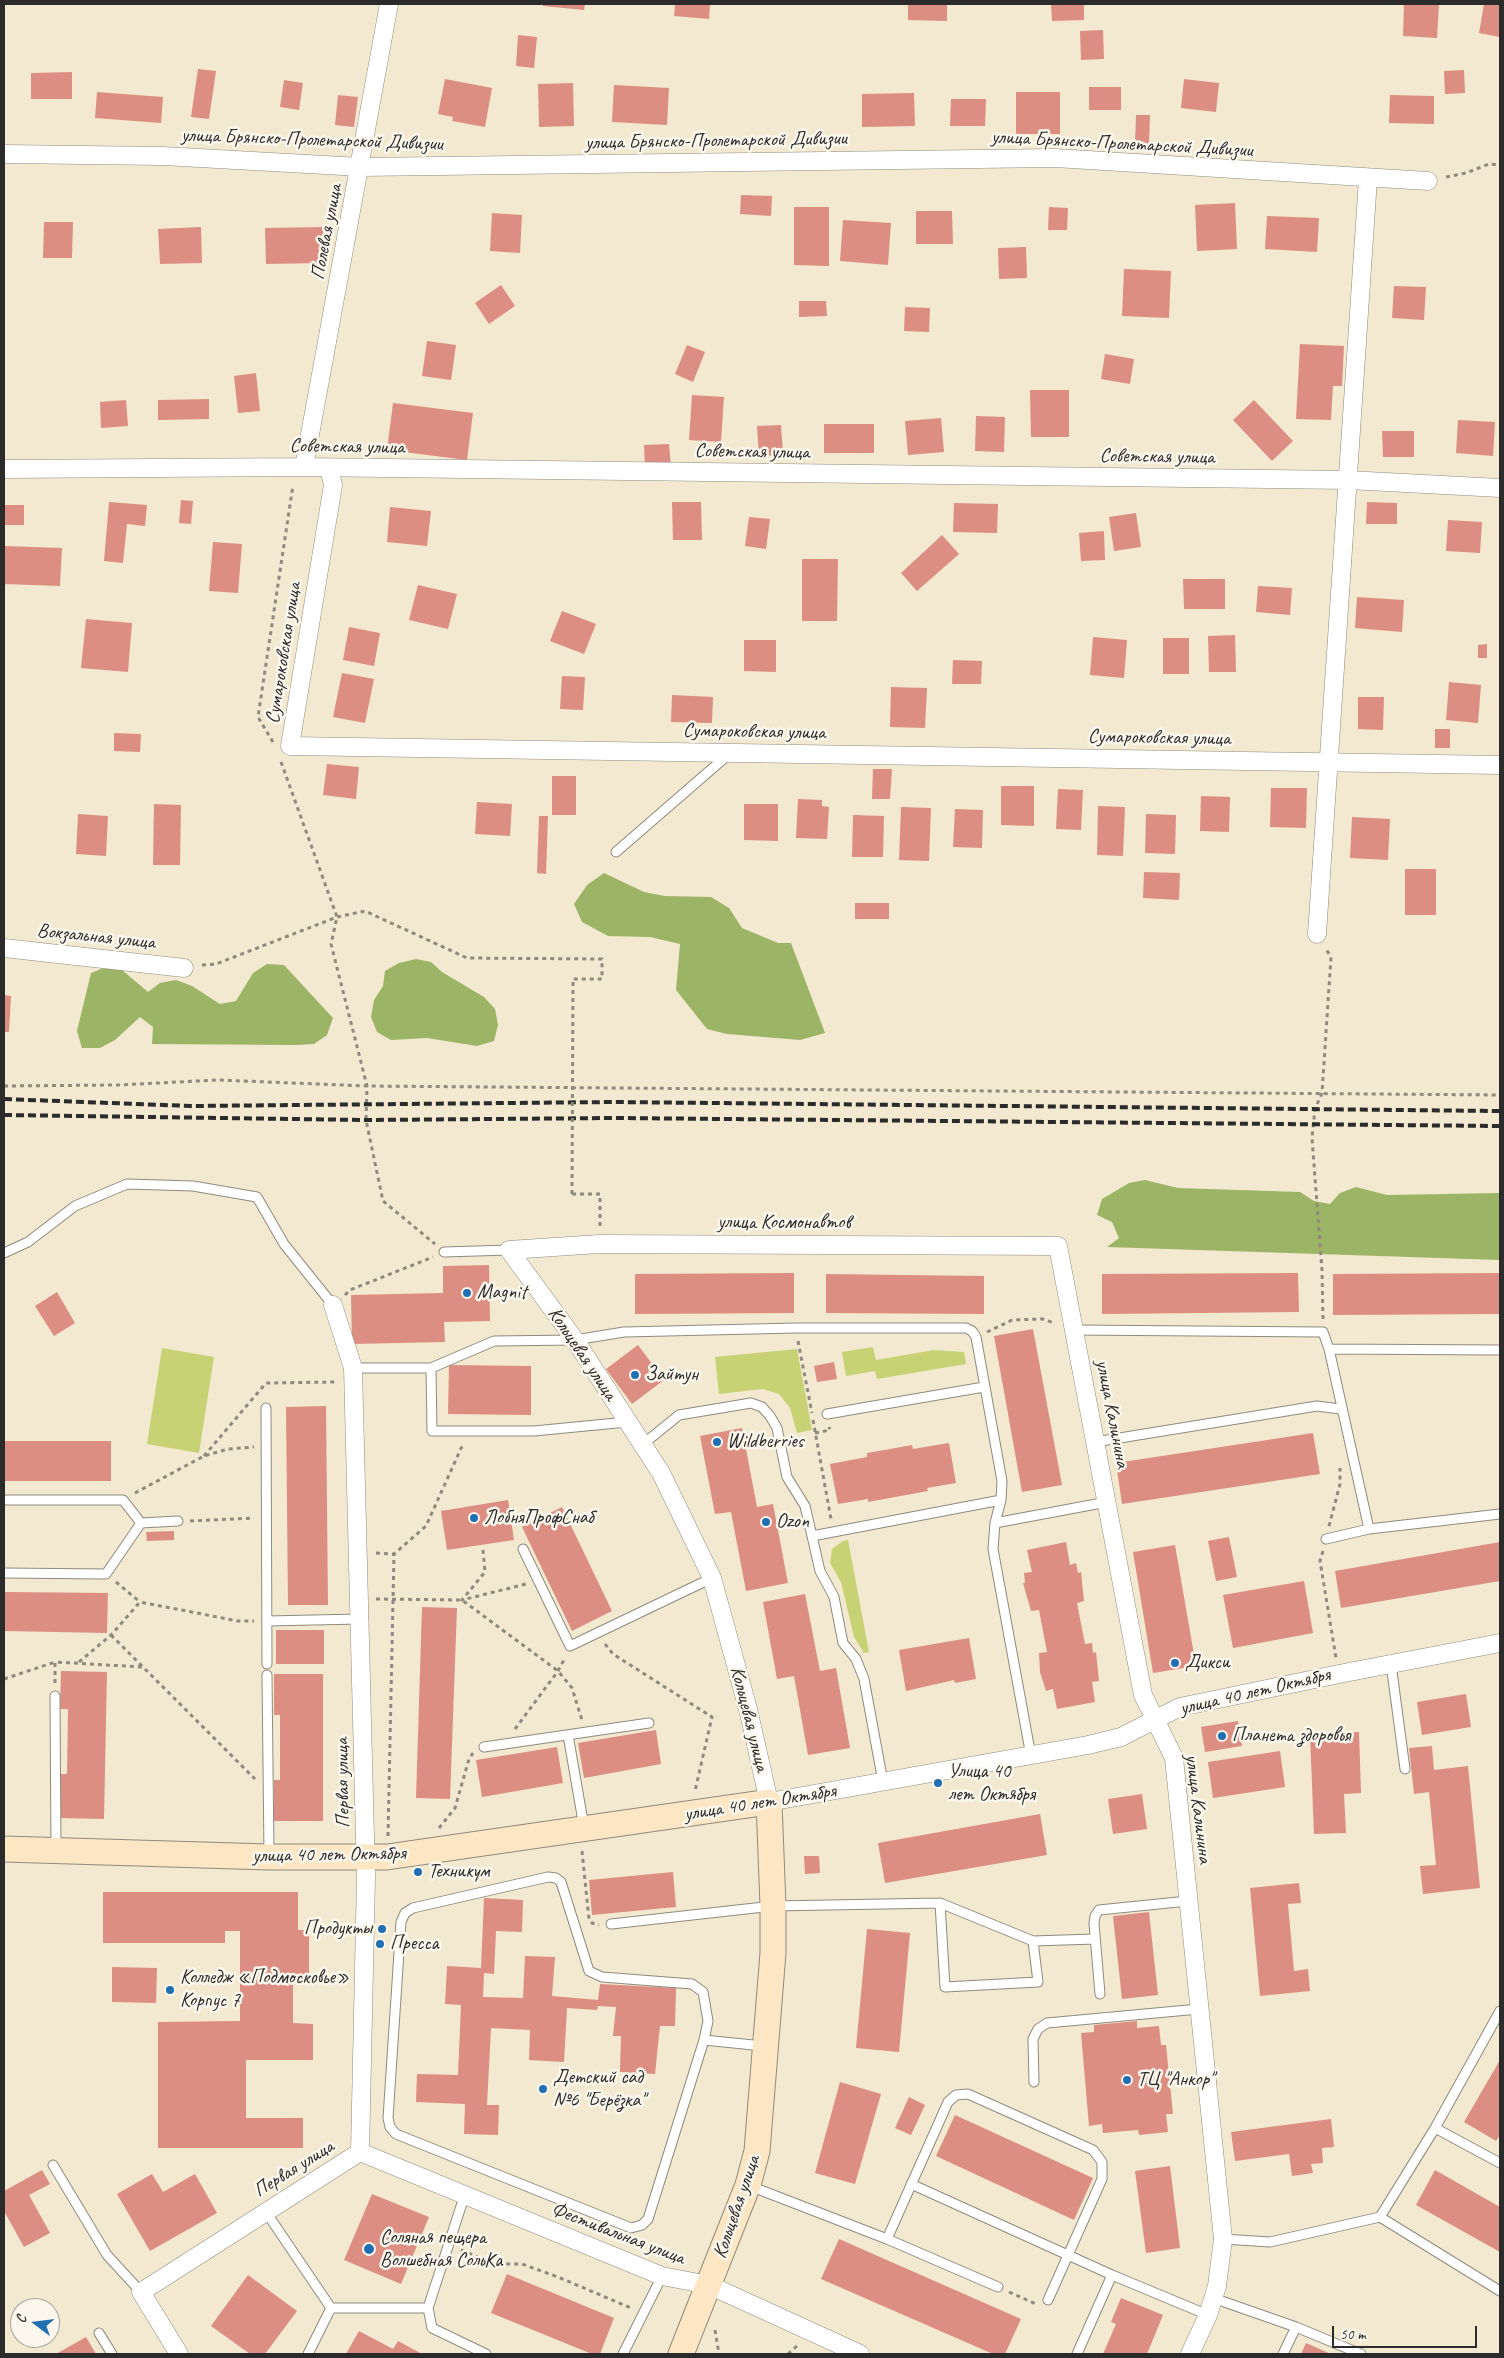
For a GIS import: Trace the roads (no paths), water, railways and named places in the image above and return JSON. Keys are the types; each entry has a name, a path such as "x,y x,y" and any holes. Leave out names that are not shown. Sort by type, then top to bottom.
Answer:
{"street":[{"name":"Полевая улица","path":"300,467 361,167 389,4"},
{"name":"улица Брянско-Пролетарской Дивизии","path":"4,154 163,156 361,167 1055,158 1368,179 1428,181"},
{"path":"1317,934 1368,179"},
{"name":"Советская улица","path":"4,469 300,467 1348,480 1500,488"},
{"name":"Сумароковская улица","path":"328,468 333,485 290,746 1500,765"},
{"name":"Вокзальная улица","path":"4,948 184,968"},
{"name":"улица Космонавтов","path":"509,1250 600,1244 1058,1246"},
{"name":"улица Калинина","path":"1058,1246 1144,1695 1174,1758 1223,2239 1219,2276 1210,2306 1190,2354"},
{"name":"Кольцевая улица","path":"509,1250 575,1340 661,1474 712,1578 748,1709 769,1802 773,1953 758,2150 748,2185 681,2354"},
{"name":"Первая улица","path":"140,2292 360,2152 376,1857 359,1598 353,1368 334,1305"},
{"name":"улица 40 лет Октября","path":"4,1849 269,1857 376,1857 582,1830 769,1802 1088,1745 1121,1737 1180,1707 1500,1643"},
{"name":"Фестивальная улица","path":"360,2152 662,2276 709,2285 860,2354"},
{"path":"140,2292 179,2354"}],"lane":[{"path":"616,852 730,753"},
{"path":"4,1253 28,1242 75,1206 127,1184 193,1186 257,1197 284,1244 334,1305"},
{"path":"444,1252 509,1250"},
{"path":"353,1368 431,1368 494,1341 575,1340 624,1332 796,1328 966,1328 972,1331 976,1337 1002,1481 1001,1500 995,1523 993,1549 1031,1756"},
{"path":"1074,1330 1323,1332 1329,1349 1340,1409 1369,1529"},
{"path":"1329,1349 1500,1350"},
{"path":"431,1368 432,1431 534,1431 627,1422"},
{"path":"827,1414 984,1387"},
{"path":"642,1445 679,1414 751,1403 762,1407 770,1416 777,1428 787,1477 804,1506 818,1566 834,1597 844,1642 856,1659 864,1679 883,1782"},
{"path":"1095,1442 1317,1406 1340,1409"},
{"path":"266,1408 267,1664"},
{"path":"4,1500 123,1500 141,1523"},
{"path":"812,1536 1001,1500"},
{"path":"995,1523 1107,1502"},
{"path":"1326,1538 1369,1529 1500,1514"},
{"path":"141,1523 178,1522"},
{"path":"4,1572 106,1574 141,1523"},
{"path":"523,1549 570,1646 712,1578"},
{"path":"267,1621 360,1618"},
{"path":"1391,1664 1404,1770"},
{"path":"267,1675 269,1857"},
{"path":"55,1696 56,1850"},
{"path":"484,1747 649,1723"},
{"path":"568,1735 582,1830"},
{"path":"548,1877 556,1878 561,1882 589,1971 602,1977 698,1986 703,1992 708,2021 704,2040 648,2219 642,2225 631,2228 396,2134 390,2127 388,2118 401,1922 405,1914 413,1908 548,1877"},
{"path":"1100,1994 1095,1938 1095,1916 1099,1910 1188,1901"},
{"path":"611,1924 773,1906 940,1903 1033,1941 1095,1938"},
{"path":"940,1903 945,1987 1038,1982 1033,1941"},
{"path":"1034,2082 1033,2039 1038,2030 1047,2023 1199,2009"},
{"path":"1380,2217 1435,2128 1500,2011"},
{"path":"704,2040 765,2046"},
{"path":"887,2239 948,2102 956,2095 968,2094 1093,2150 1102,2162 1102,2179 1048,2300"},
{"path":"1435,2128 1500,2163"},
{"path":"53,2165 107,2255 140,2292"},
{"path":"911,2184 1112,2275 1210,2306 1296,2327 1361,2354"},
{"path":"748,2185 887,2239 998,2287"},
{"path":"464,2196 428,2308 432,2328 486,2354"},
{"path":"266,2212 331,2308"},
{"path":"1223,2239 1270,2242 1380,2217 1500,2291"},
{"path":"1077,2354 1112,2275"},
{"path":"622,2354 662,2276"},
{"path":"331,2308 428,2308"},
{"path":"308,2354 331,2308"},
{"path":"1283,2354 1296,2327"},
{"path":"99,2333 112,2354"}],"railway":[{"path":"4,1099 191,1106 614,1102 1500,1111"},
{"path":"4,1115 366,1120 615,1118 1500,1126"}],"place":[{"name":"Magnit","path":"467,1293"},
{"name":"Зайтун","path":"635,1375"},
{"name":"Wildberries","path":"717,1442"},
{"name":"ЛобняПрофСнаб","path":"474,1518"},
{"name":"Ozon","path":"766,1522"},
{"name":"Дикси","path":"1175,1663"},
{"name":"Планета здоровья","path":"1222,1736"},
{"name":"Улица 40 лет Октября","path":"938,1783"},
{"name":"Техникум","path":"418,1872"},
{"name":"Продукты","path":"382,1929"},
{"name":"Пресса","path":"380,1944"},
{"name":"Колледж «Подмосковье» Корпус 7","path":"170,1990"},
{"name":"ТЦ \"Анкор\"","path":"1127,2080"},
{"name":"Детский сад №6 \"Берёзка\"","path":"543,2089"},
{"name":"Соляная пещера Волшебная СольКа","path":"369,2249"}]}
